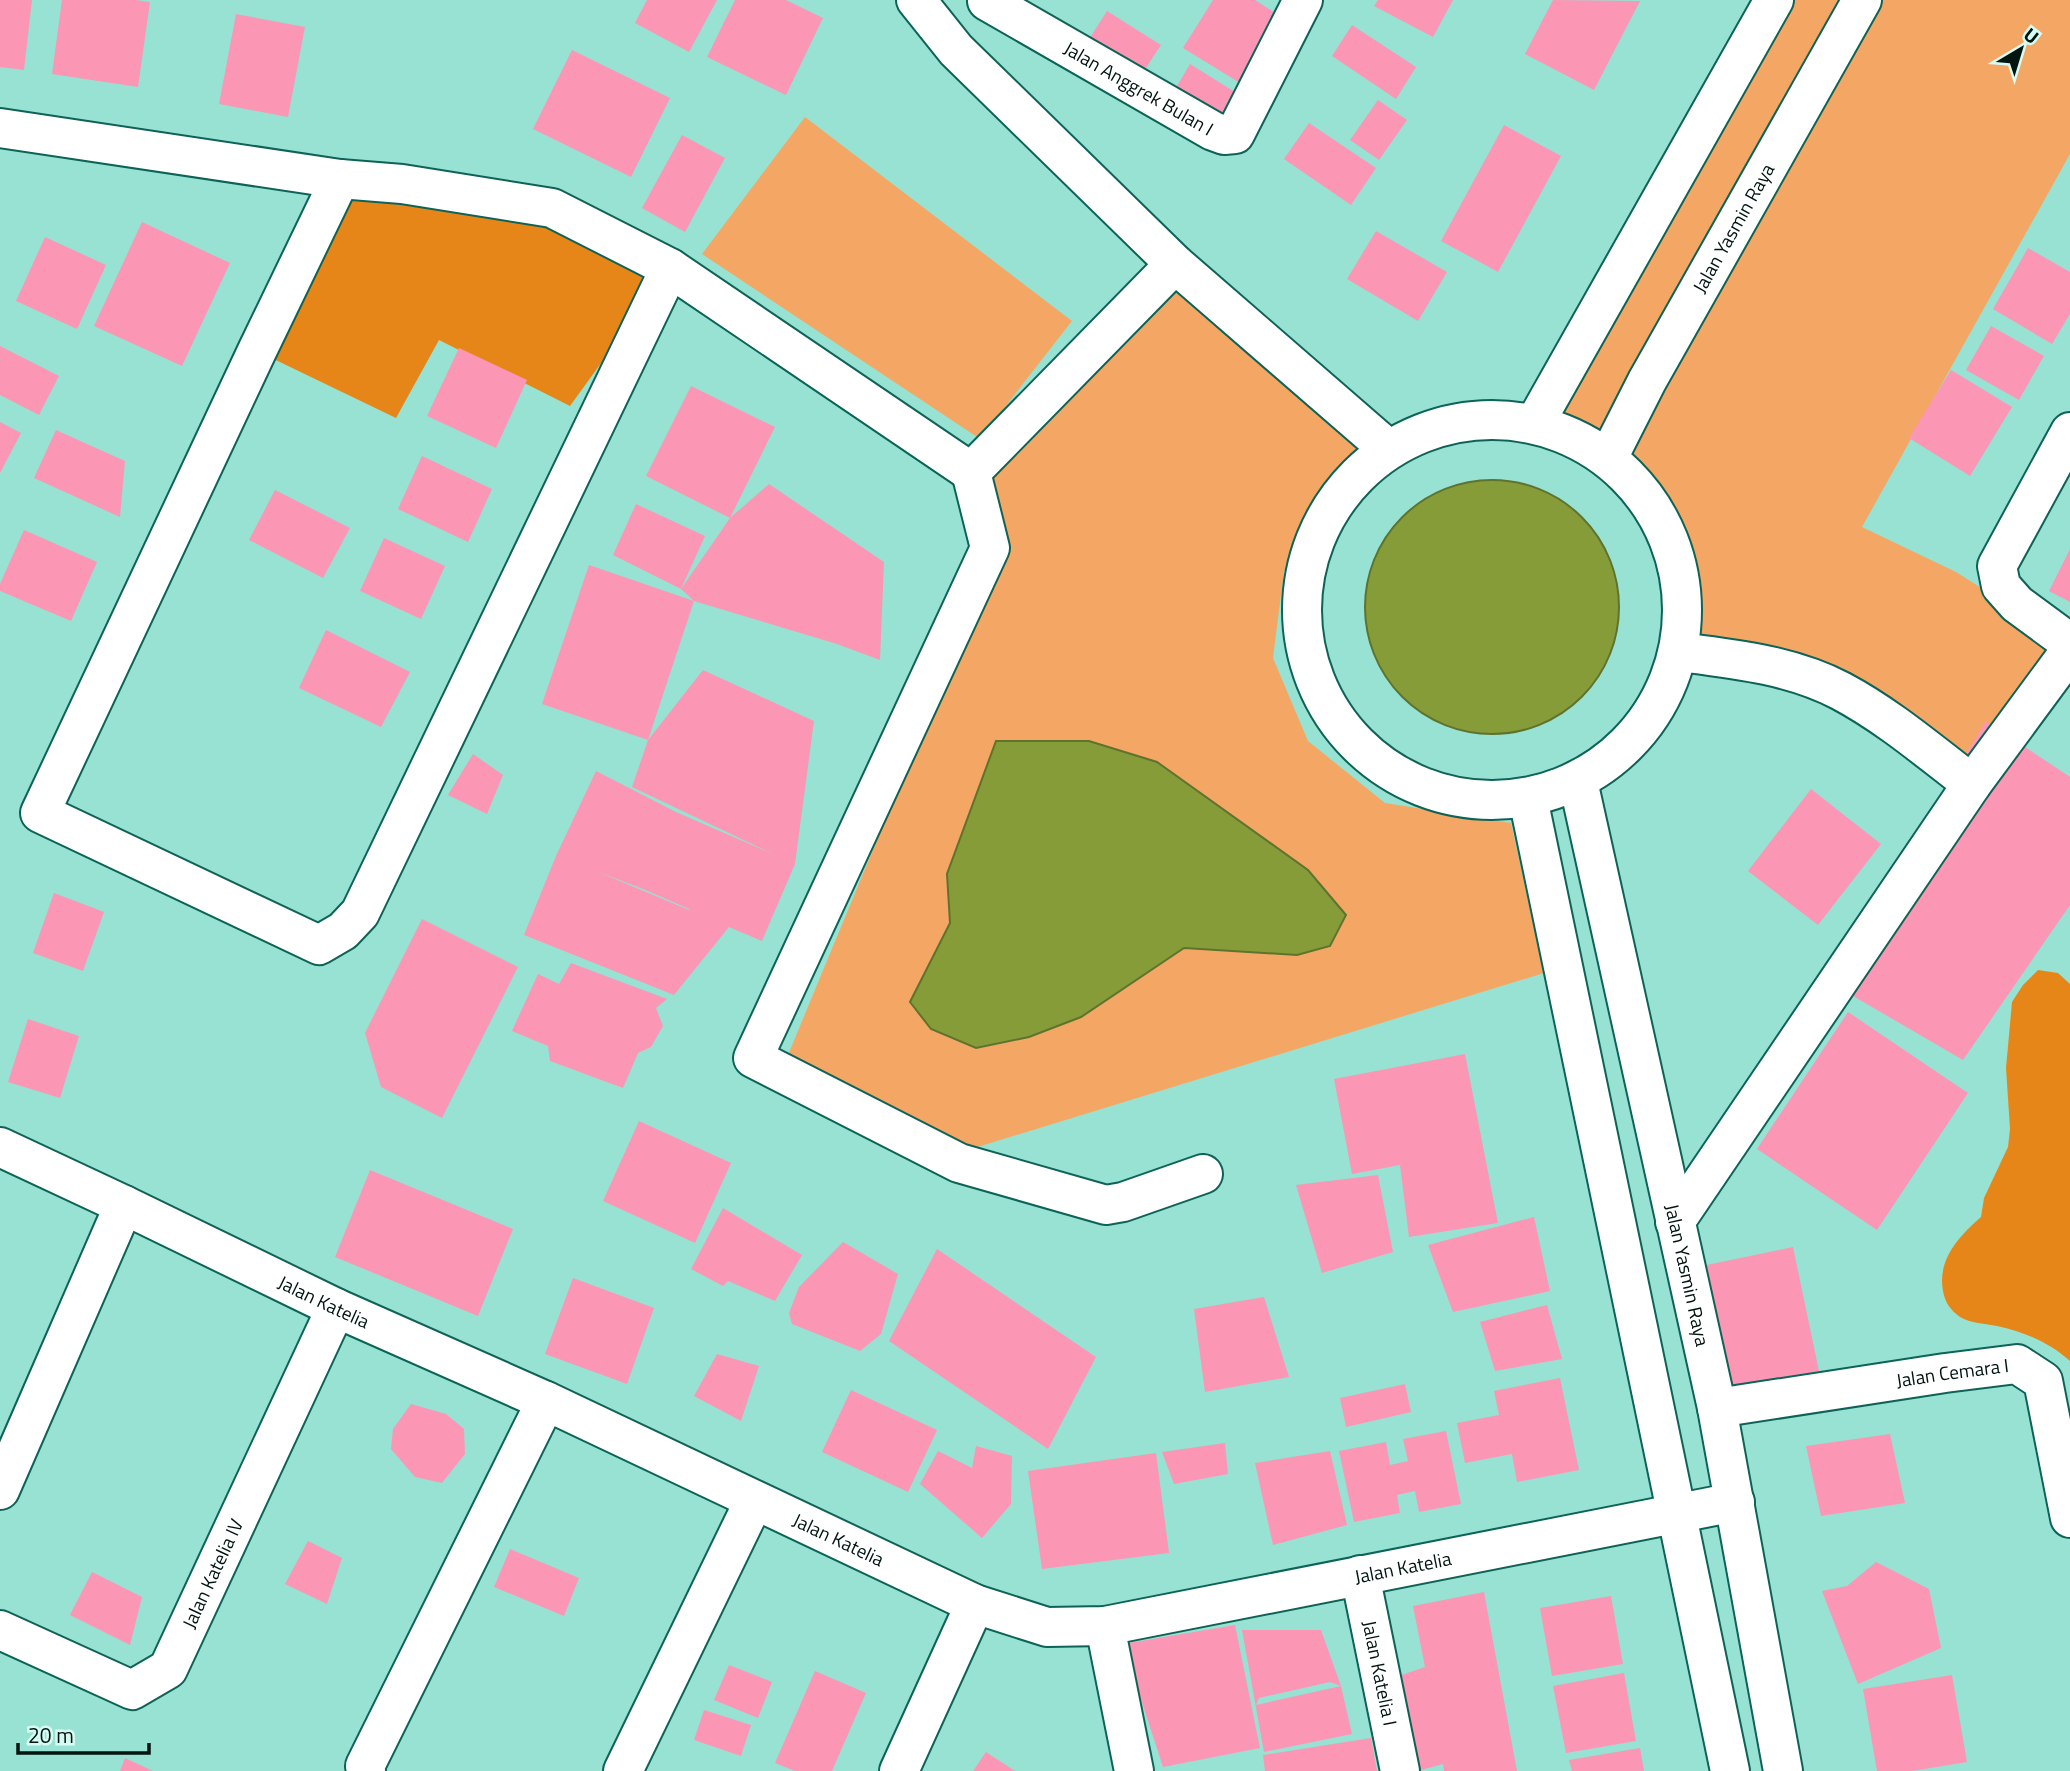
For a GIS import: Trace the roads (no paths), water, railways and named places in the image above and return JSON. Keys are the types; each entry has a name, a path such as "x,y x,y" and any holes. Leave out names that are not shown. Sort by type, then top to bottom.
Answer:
{"street":[{"path":"916,0 956,50 1175,264 1387,448"},
{"name":"Jalan Anggrek Bulan I","path":"987,1 1224,135 1235,134 1303,0"},
{"path":"1535,423 1774,0"},
{"name":"Jalan Yasmin Raya","path":"1608,458 1647,381 1862,0"},
{"path":"956,50 987,1"},
{"path":"4,137 340,179 402,184 552,208 670,268 971,472 990,548 753,1058 960,1163 1106,1205 1123,1202 1203,1174"},
{"path":"340,179 40,813 319,945 343,931 360,913 670,268"},
{"path":"971,472 1175,264"},
{"path":"1497,418 1535,423 1608,458 1642,490 1663,524 1678,563 1680,652 1665,692 1641,731 1608,763 1578,781 1528,798 1480,801 1433,791 1390,771 1353,740 1324,701 1307,656 1300,609 1306,561 1324,517 1351,479 1387,448 1422,431 1459,421 1497,418"},
{"path":"2070,432 1997,566 2001,586 2017,604 2070,643"},
{"path":"1675,1222 1972,785 2070,651"},
{"path":"1680,652 1757,662 1794,672 1840,691 1888,721 1972,785"},
{"name":"Jalan Yasmin Raya","path":"1578,781 1717,1408 1783,1771"},
{"path":"1528,798 1730,1771"},
{"name":"Jalan Katelia","path":"0,1147 336,1308 546,1401 975,1604 1047,1627 1105,1626 1735,1502"},
{"path":"0,1490 124,1205"},
{"name":"Jalan Katelia IV","path":"0,1630 132,1690 168,1669 336,1308"},
{"name":"Jalan Cemara I","path":"1717,1408 2017,1364 2043,1381 2070,1518"},
{"path":"366,1771 365,1766 371,1753 546,1401"},
{"path":"623,1771 754,1501"},
{"name":"Jalan Katelia I","path":"1360,1575 1400,1771"},
{"path":"899,1771 975,1604"},
{"path":"1105,1626 1133,1771"}]}
